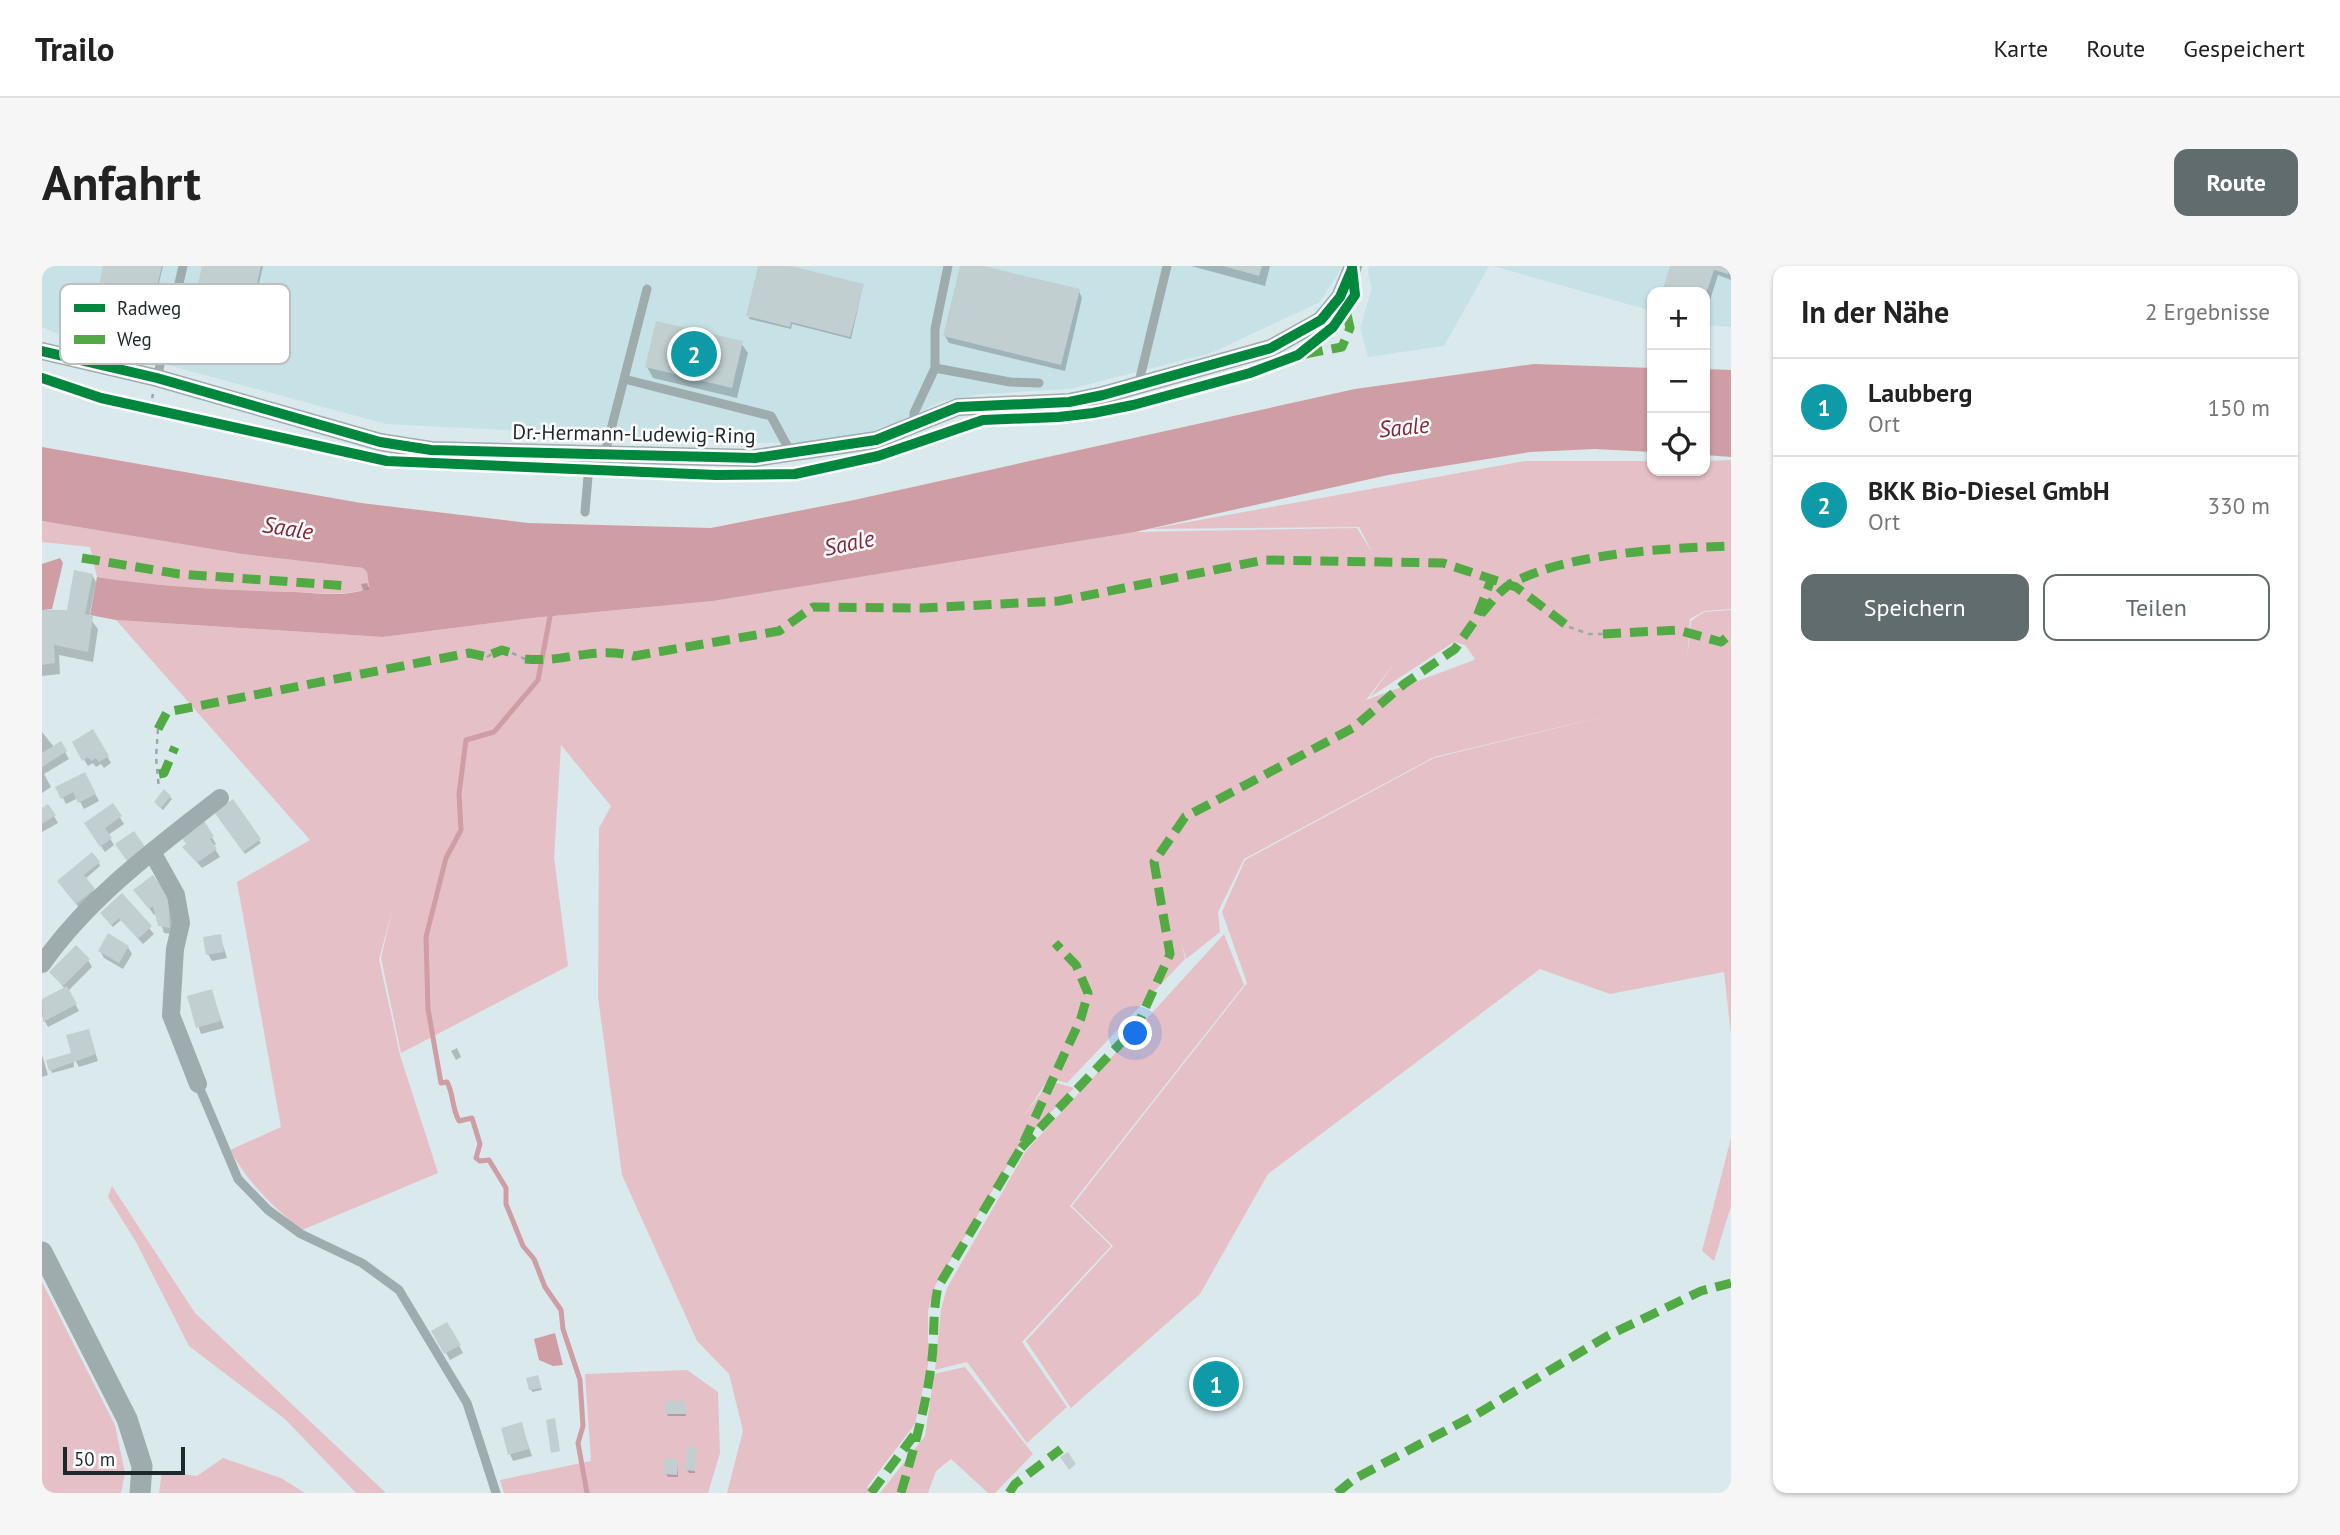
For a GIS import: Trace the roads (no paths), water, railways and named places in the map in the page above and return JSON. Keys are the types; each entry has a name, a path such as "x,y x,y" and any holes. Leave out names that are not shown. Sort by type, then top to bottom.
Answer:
{"street":[{"name":"Dr.-Hermann-Ludewig-Ring","path":"97,364 157,378 380,442 430,450 755,458 876,440 958,407 1069,402 1228,363 1271,348 1321,320 1340,297 1353,266"},
{"name":"Dr.-Hermann-Ludewig-Ring","path":"42,351 60,355"},
{"path":"42,964 61,936 90,906 220,798"},
{"path":"152,852 176,895 181,923 175,949 171,1015 198,1084"},
{"path":"42,1252 127,1419 142,1466 140,1493"}],"lane":[{"path":"179,284 183,266"},
{"path":"914,425 914,414 935,368 934,329 948,266"},
{"path":"1138,386 1167,266"},
{"path":"586,512 598,453 624,379 647,289"},
{"path":"157,378 160,364"},
{"path":"935,368 1010,382 1039,383"},
{"path":"624,379 771,416 791,453"},
{"path":"198,1084 238,1179 268,1210 301,1234 362,1263 399,1290 467,1403 496,1493"}],"water":[{"name":"Saale","path":"1534,364 1647,368 1647,452 1595,449 1530,452 1388,475 1135,532 713,601 532,618 383,637 116,620 90,615 97,577 194,588 331,594 351,593 369,587 367,572 363,568 242,554 42,521 42,447 361,503 528,523 711,528 854,500 1355,389"},
{"path":"1710,369 1731,370 1731,457 1710,455"},
{"path":"60,558 63,563 52,609 42,610 42,564"},
{"path":"555,1333 563,1365 553,1366 539,1360 534,1339"}],"waterway":[{"path":"551,611 538,680 494,732 466,740 459,794 461,830 446,858 426,937 428,1009 441,1083 447,1082 459,1121 472,1118 480,1144 476,1158 480,1161 489,1160 506,1188 506,1204 523,1246 534,1259 545,1287 561,1310 563,1329 580,1380 583,1426 578,1443 587,1493"}],"place":[{"name":"BKK Bio-Diesel GmbH","path":"694,354"},
{"name":"Laubberg","path":"1216,1384"}]}
